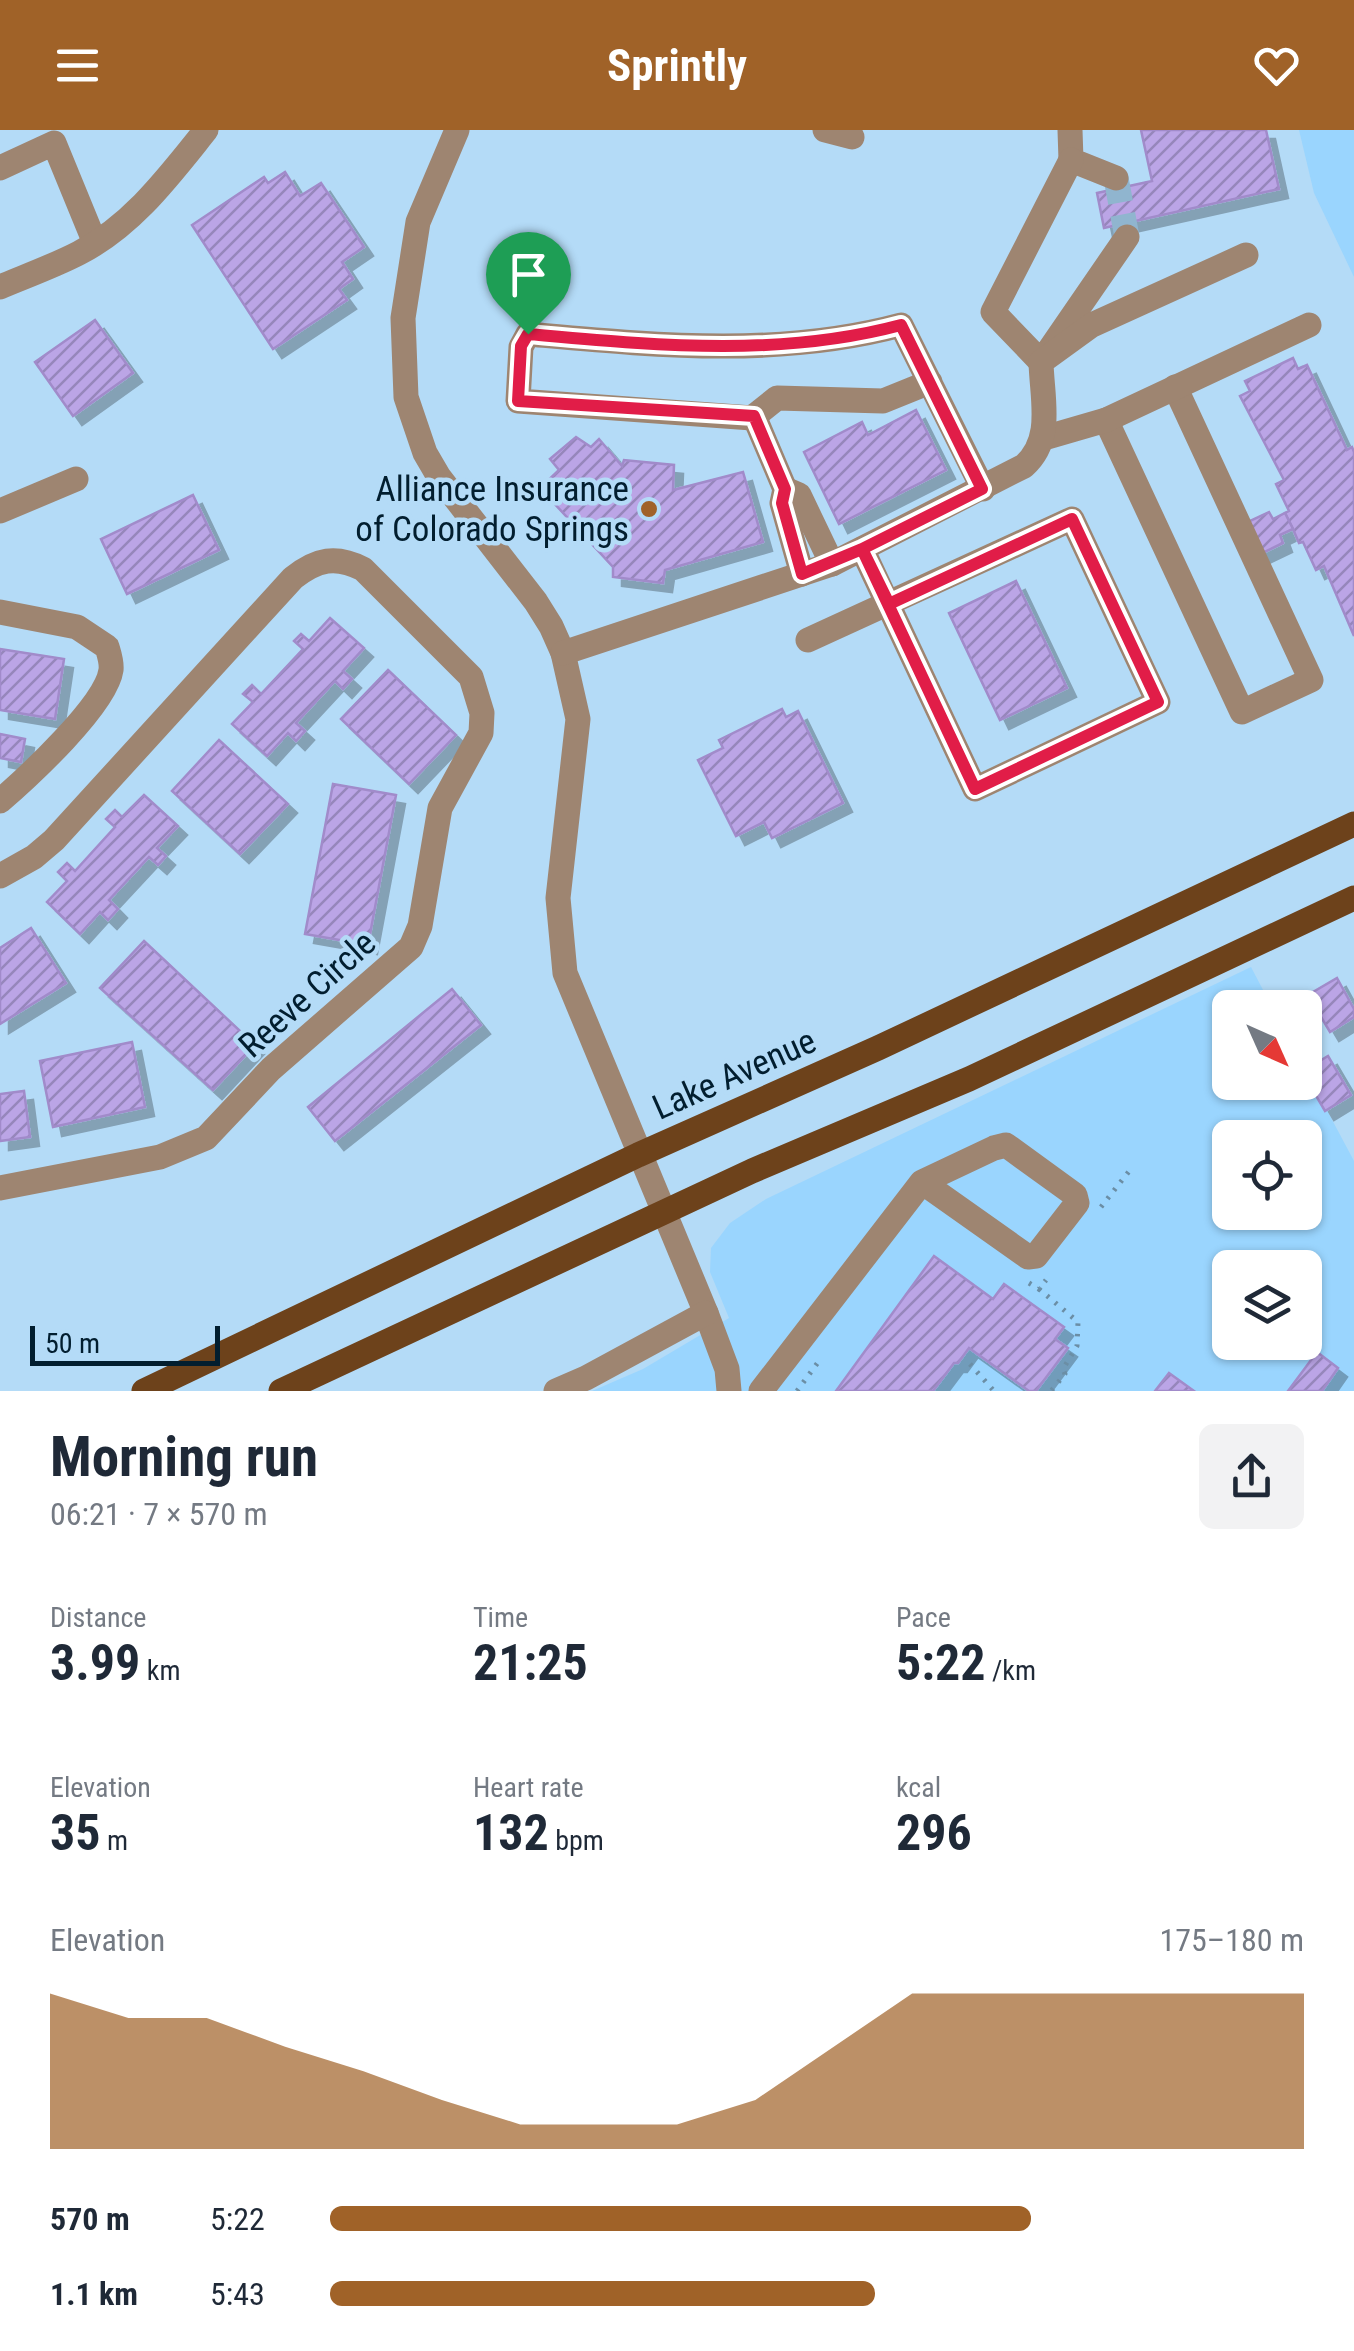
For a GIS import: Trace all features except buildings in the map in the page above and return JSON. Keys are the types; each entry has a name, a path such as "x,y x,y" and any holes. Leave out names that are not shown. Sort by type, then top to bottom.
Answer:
{"main road":[{"name":"Lake Avenue","path":"144,1391 638,1156 1354,824"},
{"path":"281,1391 752,1171 969,1079 1354,898"}],"street":[{"path":"0,287 80,253 134,214 206,130"},
{"path":"456,130 428,191 415,236 403,318 406,396 425,453 439,477 536,602 563,653 578,719 577,752 560,860 559,936 565,974 638,1156 666,1213 733,1390"},
{"path":"825,130 852,137"},
{"path":"1041,362 992,312 1070,160 1070,130"},
{"path":"0,168 58,134 95,243"},
{"path":"1070,160 1116,178"},
{"path":"563,653 832,564 1024,466 1036,455 1044,438 1041,362 1127,237"},
{"path":"1041,362 1092,325 1246,256"},
{"path":"930,382 882,401 777,398 754,416 518,401 521,346 528,334 700,348 852,338 901,325 930,382 982,489"},
{"path":"1044,438 1106,420 1309,325"},
{"path":"1106,420 1242,712 1311,680 1175,387"},
{"path":"754,416 785,489 782,503 802,574"},
{"path":"0,511 76,479"},
{"path":"785,489 799,495 832,564"},
{"path":"808,640 889,604 1072,519 1158,702 975,789 889,604 862,549"},
{"name":"Reeve Circle","path":"0,876 34,857 54,840 293,578 322,560 348,561 362,569 471,677 479,694 481,733 440,808 420,926 411,948 271,1069 206,1138 160,1157 0,1188"},
{"path":"0,612 77,626 107,647 112,666 108,682 83,718 0,801"},
{"path":"761,1391 922,1182 1006,1146 1075,1195 1077,1203 1036,1256 1028,1257 922,1182"},
{"path":"556,1391 706,1313"}],"path":[{"path":"1096,1215 1130,1170"},
{"path":"1038,1290 1050,1274"},
{"path":"1026,1281 1078,1322 1077,1346 1062,1368 1065,1374 1051,1391"},
{"path":"797,1391 819,1361"},
{"path":"970,1364 994,1391"}],"shaded area":[{"path":"1299,130 1354,130 1354,277 1314,193"},
{"path":"1251,967 1263,990 1212,990 1212,1100 1322,1100 1354,1161 1354,1391 592,1391 643,1369 729,1318 710,1272 711,1248 730,1223 766,1199"}],"tunnel":[{"path":"1116,178 1127,237"}],"place":[{"name":"Alliance Insurance of Colorado Springs","path":"649,509"}],"route":[{"path":"528,334 521,346 518,401 754,416 785,489 782,503 802,574 862,549 975,789 1158,702 1072,519 889,604 862,549 982,489 901,325 852,338 700,348 528,334"}]}
